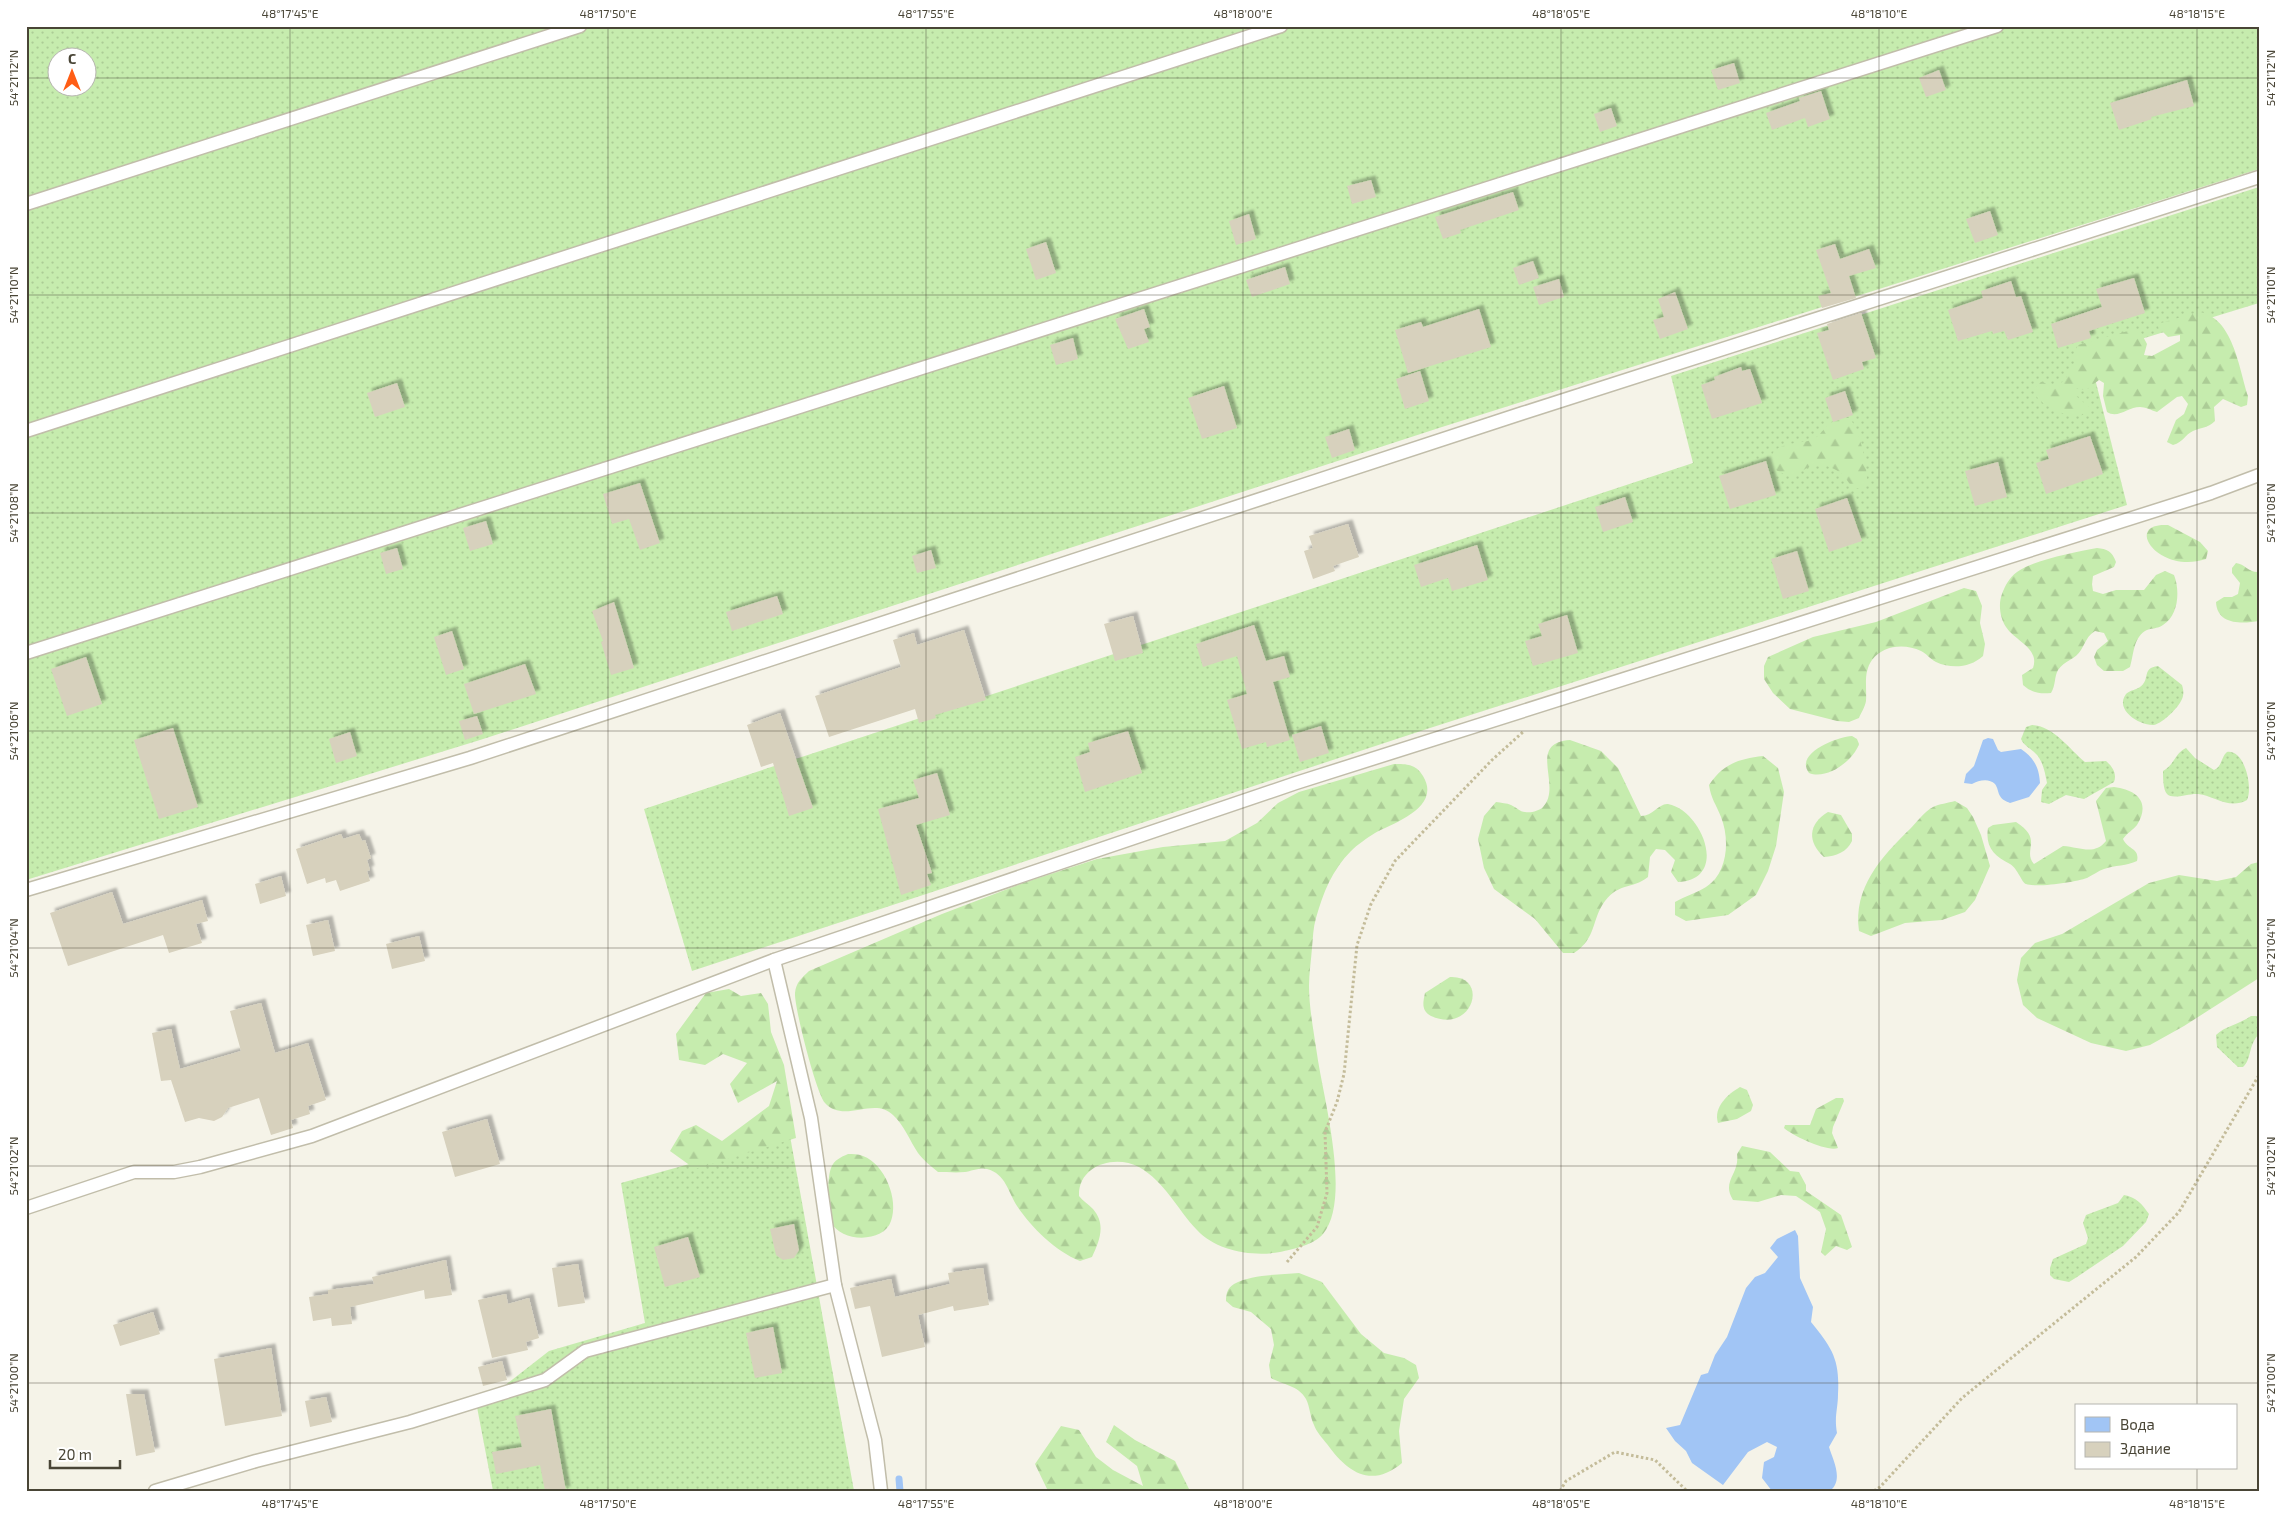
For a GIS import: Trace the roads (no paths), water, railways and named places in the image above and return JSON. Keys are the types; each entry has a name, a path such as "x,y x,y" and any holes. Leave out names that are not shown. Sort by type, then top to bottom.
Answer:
{"lane":[{"path":"26,204 580,26"},
{"path":"26,431 1281,26"},
{"path":"26,653 1997,26"},
{"path":"26,890 470,758 1504,419 2259,178"},
{"path":"26,1208 134,1172 174,1172 200,1167 312,1136 774,960 1296,783 2211,493 2259,475"},
{"path":"774,960 811,1118 835,1285 875,1440 881,1491"},
{"path":"155,1491 256,1461 410,1422 544,1380 585,1351 835,1285"}],"water":[{"path":"1993,739 1998,750 2001,752 2021,749 2032,759 2037,768 2040,783 2029,797 2010,803 1999,795 1997,787 1990,781 1972,784 1964,783 1966,774 1974,766 1983,740"},
{"path":"1795,1230 1798,1236 1800,1278 1813,1307 1811,1322 1829,1347 1838,1372 1837,1433 1829,1447 1835,1464 1836,1481 1830,1491 1772,1491 1762,1478 1764,1462 1774,1457 1777,1447 1767,1442 1748,1452 1723,1485 1692,1463 1686,1451 1675,1441 1666,1428 1680,1425 1701,1375 1708,1373 1715,1355 1727,1337 1746,1288 1755,1277 1765,1273 1778,1257 1770,1248 1777,1239"}],"waterway":[{"path":"899,1479 900,1491"}]}
